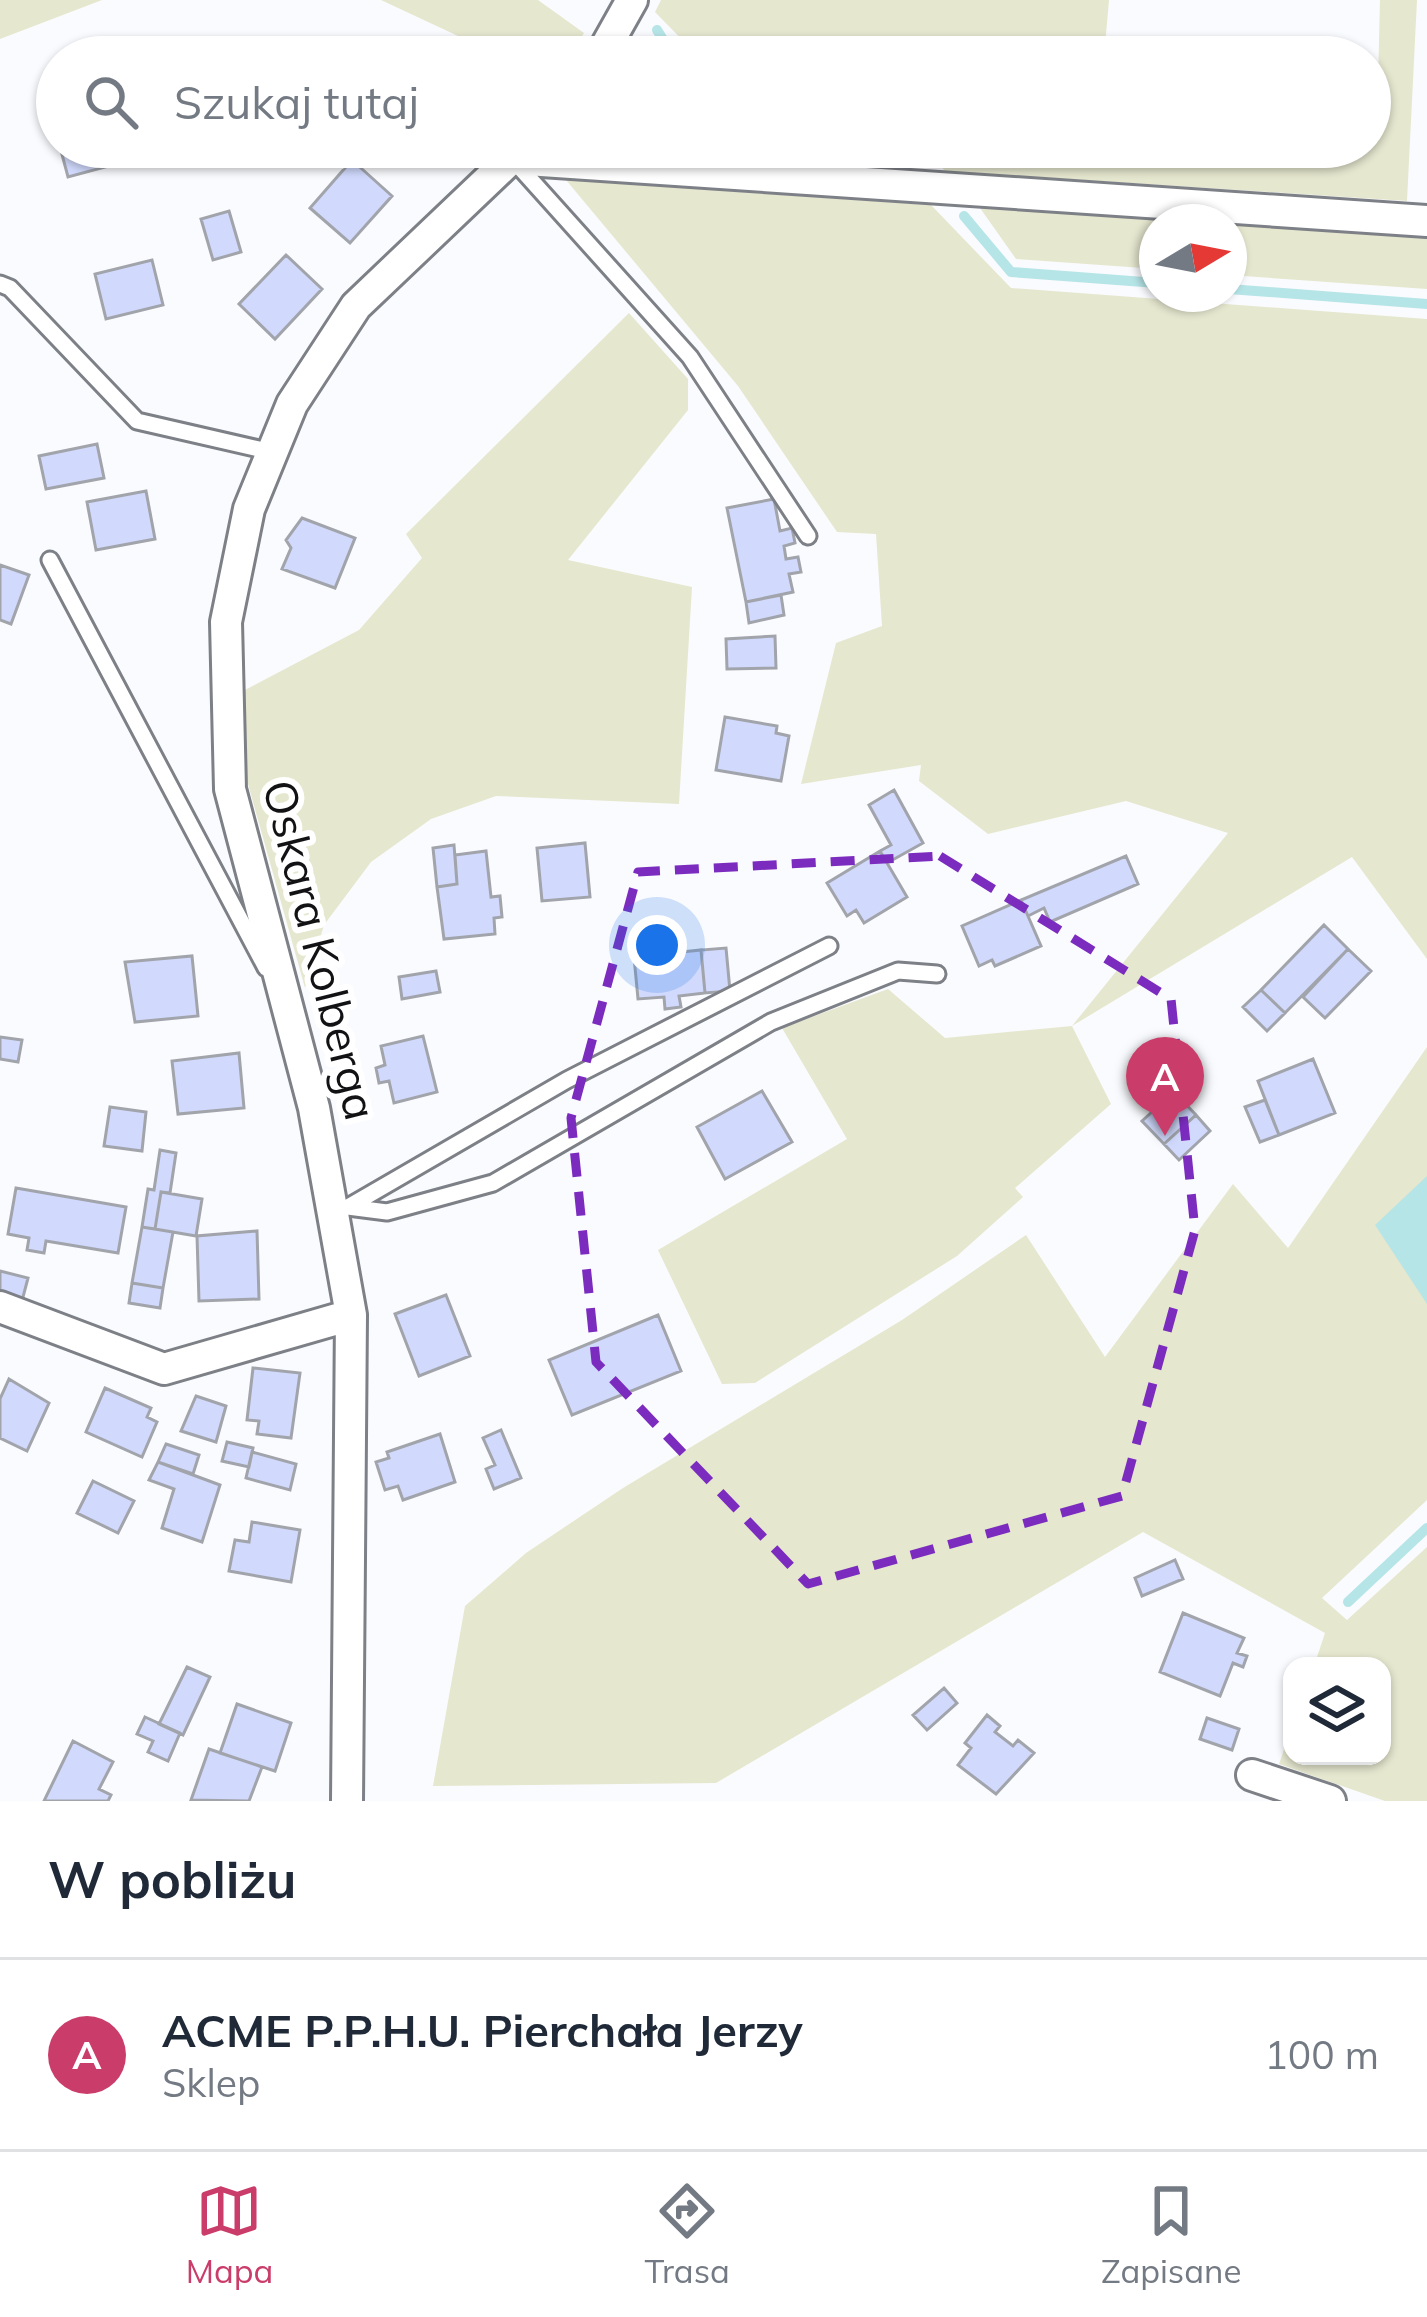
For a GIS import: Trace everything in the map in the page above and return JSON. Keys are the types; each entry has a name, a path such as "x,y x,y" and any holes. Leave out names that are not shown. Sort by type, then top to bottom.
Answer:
{"street":[{"path":"612,36 632,0"},
{"name":"Oskara Kolberga","path":"347,1801 351,1315 340,1209 230,789 226,622 249,509 292,404 356,306 501,168"},
{"path":"721,168 1427,220"},
{"path":"0,1307 164,1369 351,1315"},
{"path":"1252,1775 1330,1801"}],"lane":[{"path":"530,168 690,357 808,536"},
{"path":"0,284 10,288 136,421 272,452"},
{"path":"50,560 290,1013"},
{"path":"340,1209 567,1080 830,946"},
{"path":"340,1209 387,1212 493,1183 771,1022 898,971 937,974"}],"highlighted area":[{"path":"940,856 1171,999 1195,1230 1122,1496 808,1584 596,1362 571,1118 638,872"}],"green space":[{"path":"0,0 102,0 0,39"},
{"path":"381,0 538,0 584,33 582,36 458,36"},
{"path":"661,0 1109,0 1106,36 678,36 655,12"},
{"path":"1380,0 1417,0 1407,201 942,168 1391,168 1391,36 1379,36"},
{"path":"830,168 905,168 910,174"},
{"path":"566,180 931,205 1011,288 1139,298 1139,312 1247,312 1247,306 1427,319 1427,959 1352,857 1072,1026 1228,833 1126,801 988,834 919,781 921,765 801,784 836,643 882,626 876,534 837,532 738,386"},
{"path":"980,208 1139,213 1139,268 1016,259"},
{"path":"1247,220 1427,234 1427,289 1247,276"},
{"path":"629,313 688,379 688,410 568,560 692,587 679,804 496,796 431,819 371,862 324,925 305,988 246,777 243,691 359,630 422,558 406,534"},
{"path":"888,989 945,1038 1072,1026 1111,1104 1015,1188 1023,1197 957,1256 755,1383 722,1384 658,1250 847,1139 782,1028"},
{"path":"1427,1047 1427,1500 1322,1598 1347,1620 1427,1547 1427,1801 1385,1801 1279,1764 1283,1752 1283,1765 1391,1765 1391,1657 1317,1657 1325,1633 1143,1532 716,1783 433,1786 465,1606 526,1553 623,1488 902,1320 1026,1235 1105,1357 1233,1184 1288,1248"}],"water":[{"path":"1427,1176 1427,1304 1375,1225"}],"building":[{"path":"66,168 102,168 68,177"},
{"path":"345,168 361,168 392,196 350,243 310,208"},
{"path":"229,211 241,252 213,260 201,219"},
{"path":"286,255 322,289 275,339 239,304"},
{"path":"152,260 163,305 106,319 95,274"},
{"path":"97,444 104,478 46,489 39,456"},
{"path":"146,491 155,539 96,550 87,502"},
{"path":"774,499 780,531 792,528 795,543 784,546 786,559 798,557 801,572 789,574 793,592 746,602 727,508"},
{"path":"302,518 355,538 335,588 282,569 291,548 286,540"},
{"path":"0,565 29,575 11,624 0,620"},
{"path":"781,595 784,615 749,623 746,602"},
{"path":"775,636 776,668 727,669 726,639"},
{"path":"725,717 777,726 776,733 789,736 781,781 716,770"},
{"path":"894,790 923,843 887,863 880,851 891,845 869,805"},
{"path":"585,843 590,897 542,901 537,848"},
{"path":"454,845 457,884 437,887 433,848"},
{"path":"486,851 491,897 500,896 502,917 494,918 495,934 444,939 437,887 457,884 455,855"},
{"path":"880,851 907,897 864,923 856,910 847,916 827,883"},
{"path":"1126,856 1138,884 1050,922 1044,908 1028,916 1021,900"},
{"path":"1021,900 1041,946 995,966 992,960 979,966 962,926"},
{"path":"1324,925 1348,949 1285,1013 1261,990"},
{"path":"726,948 730,991 705,993 701,950"},
{"path":"1348,949 1371,971 1325,1018 1303,997"},
{"path":"701,950 705,993 679,996 681,1007 665,1009 664,997 638,999 634,957"},
{"path":"192,956 198,1016 135,1022 125,962"},
{"path":"436,971 440,992 402,999 399,977"},
{"path":"1261,990 1285,1013 1267,1031 1243,1007"},
{"path":"423,1036 437,1092 394,1103 389,1081 379,1083 376,1068 385,1065 381,1046"},
{"path":"0,1037 22,1040 18,1062 0,1059"},
{"path":"239,1053 244,1108 178,1114 172,1061"},
{"path":"1313,1059 1335,1113 1279,1135 1258,1081"},
{"path":"762,1091 792,1142 725,1179 697,1127"},
{"path":"1174,1092 1196,1115 1164,1144 1142,1121"},
{"path":"1265,1100 1279,1135 1260,1142 1245,1107"},
{"path":"110,1107 146,1112 142,1151 104,1146"},
{"path":"1196,1115 1210,1131 1179,1160 1164,1144"},
{"path":"160,1150 176,1153 170,1193 161,1192 155,1229 142,1227"},
{"path":"16,1188 126,1207 118,1253 46,1241 44,1253 27,1250 29,1238 8,1234"},
{"path":"161,1192 202,1199 196,1236 155,1229"},
{"path":"142,1227 173,1232 163,1288 132,1283"},
{"path":"257,1231 259,1299 199,1301 197,1236"},
{"path":"0,1271 28,1278 22,1301 0,1295"},
{"path":"132,1283 163,1288 160,1308 129,1303"},
{"path":"446,1295 470,1356 419,1376 395,1314"},
{"path":"658,1315 681,1371 572,1415 549,1360"},
{"path":"253,1368 300,1373 291,1438 257,1434 259,1421 247,1420"},
{"path":"9,1379 49,1403 27,1451 0,1438 0,1399"},
{"path":"105,1388 151,1408 147,1417 157,1422 142,1457 86,1432"},
{"path":"196,1396 226,1406 216,1442 181,1431"},
{"path":"501,1430 521,1478 494,1489 486,1469 495,1465 483,1438"},
{"path":"440,1434 455,1482 403,1500 398,1486 385,1490 376,1462 389,1458 387,1452"},
{"path":"227,1442 253,1448 249,1467 222,1461"},
{"path":"166,1444 199,1455 193,1474 158,1462"},
{"path":"252,1452 296,1464 290,1490 246,1478"},
{"path":"158,1462 220,1485 202,1542 162,1528 174,1489 149,1480"},
{"path":"93,1481 134,1501 118,1533 77,1513"},
{"path":"252,1522 300,1530 291,1582 229,1571 235,1540 249,1542"},
{"path":"1175,1560 1183,1579 1142,1596 1135,1578"},
{"path":"1183,1613 1244,1638 1237,1653 1247,1656 1243,1667 1233,1663 1220,1696 1160,1672"},
{"path":"187,1667 210,1677 183,1735 159,1724"},
{"path":"944,1688 957,1703 927,1730 913,1715"},
{"path":"237,1704 291,1723 275,1771 220,1753"},
{"path":"987,1715 1000,1726 995,1732 1013,1746 1018,1740 1034,1753 996,1794 958,1765 971,1748 965,1743"},
{"path":"145,1717 180,1733 168,1761 148,1752 153,1741 137,1734"},
{"path":"1207,1718 1239,1729 1232,1750 1200,1739"},
{"path":"73,1741 113,1762 99,1789 111,1795 108,1801 44,1801"},
{"path":"209,1749 262,1767 249,1801 191,1800"}],"waterway":[{"path":"657,30 661,36"},
{"path":"964,216 1011,272 1139,282"},
{"path":"1247,290 1427,304"},
{"path":"1348,1602 1427,1528"}],"place":[{"name":"ACME P.P.H.U. Pierchała Jerzy","path":"1165,1136"}]}
